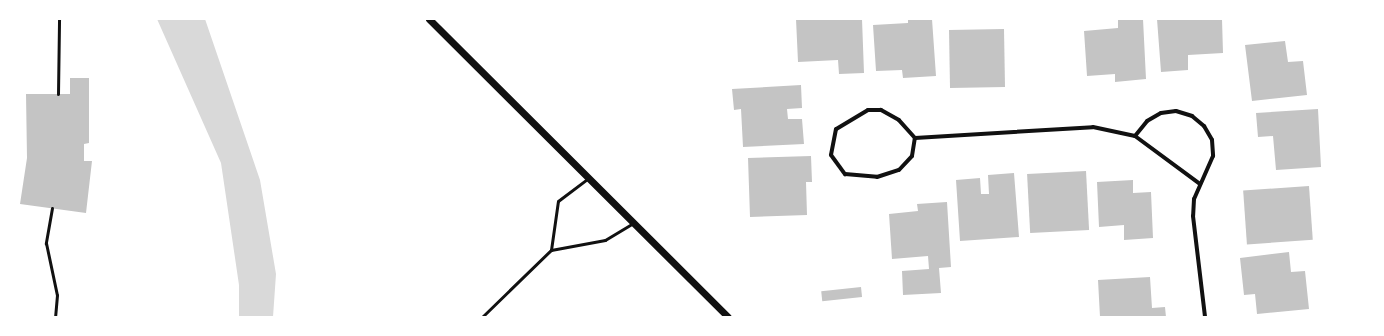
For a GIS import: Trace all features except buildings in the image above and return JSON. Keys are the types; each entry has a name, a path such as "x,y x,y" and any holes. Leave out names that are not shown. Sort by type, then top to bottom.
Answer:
{"street":[{"path":"429,19 728,317"},
{"path":"868,110 881,110 898,120 915,138 912,156 899,170 877,177 845,174 831,155 836,129 868,110"},
{"path":"1135,136 1147,121 1161,113 1176,111 1192,116 1204,126 1212,140 1213,156 1200,184 1193,216 1205,317"},
{"path":"915,138 1094,127 1135,136 1200,184"}],"lane":[{"path":"58,94 59,19"},
{"path":"551,250 558,201 588,178"},
{"path":"52,208 46,243 57,295 55,317"},
{"path":"482,317 551,250 605,240 633,223"}],"shaded area":[{"path":"157,19 205,19 260,180 276,274 273,317 239,317 239,285 221,163"}]}
